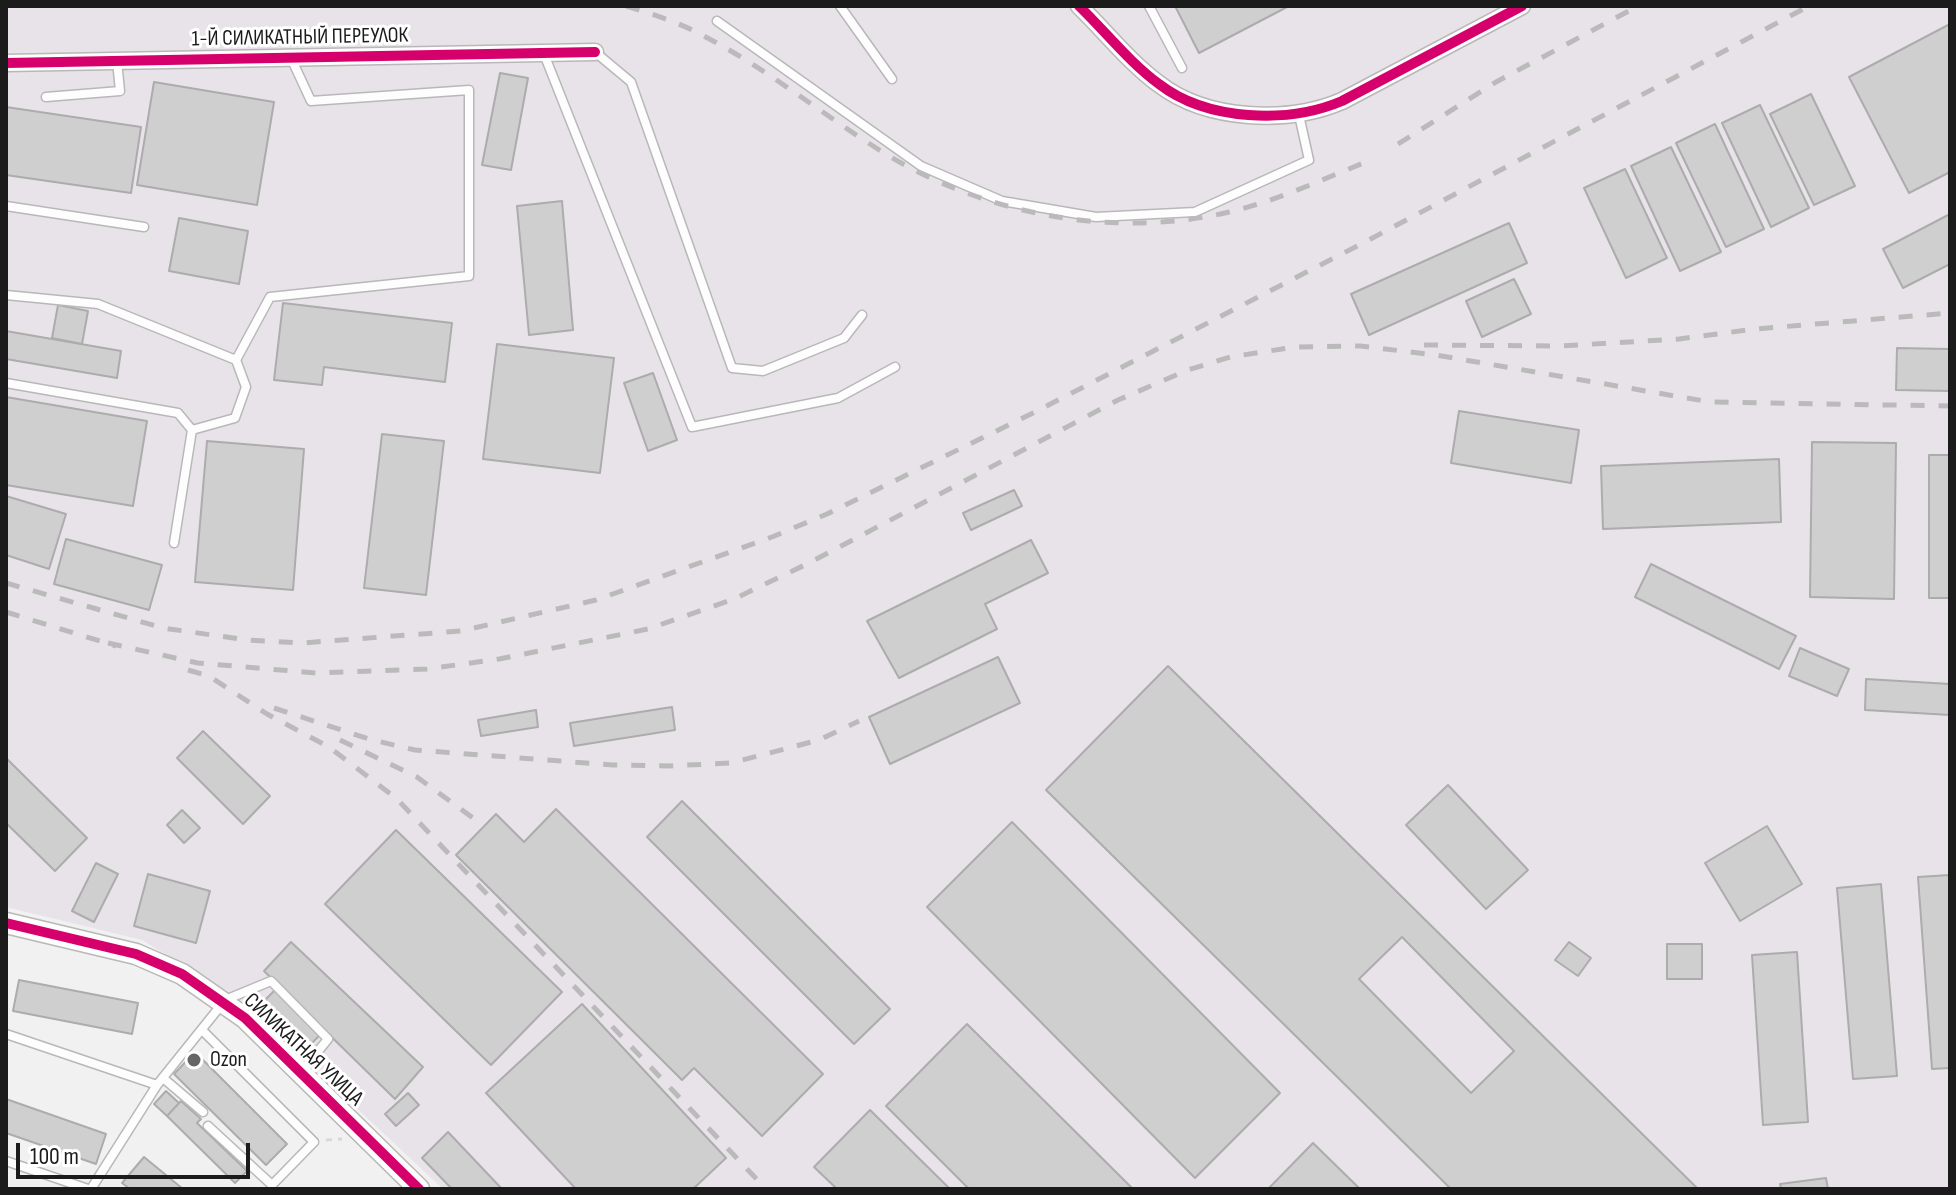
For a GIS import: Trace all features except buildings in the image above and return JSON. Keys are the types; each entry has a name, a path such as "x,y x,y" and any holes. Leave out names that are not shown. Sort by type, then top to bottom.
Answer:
{"street":[{"path":"1079,6 1157,83 1175,95 1228,111 1267,115 1299,115 1342,101 1522,6"},
{"name":"1-Й СИЛИКАТНЫЙ ПЕРЕУЛОК","path":"6,63 595,52"},
{"name":"СИЛИКАТНАЯ УЛИЦА","path":"6,923 136,954 182,974 245,1018 419,1189"}],"lane":[{"path":"840,6 892,79"},
{"path":"1149,6 1182,68"},
{"path":"717,21 921,166 1002,201 1064,212 1096,217 1195,212 1309,160 1299,115"},
{"path":"595,52 631,82 732,368 763,371 844,338 862,315"},
{"path":"544,53 692,427 838,398 895,367"},
{"path":"236,360 270,297 469,276 469,90 311,101 291,58"},
{"path":"46,97 120,91 117,61"},
{"path":"6,206 144,227"},
{"path":"6,295 98,304 236,360 246,387 235,418 192,430"},
{"path":"6,383 178,413 192,430 174,543"},
{"path":"6,1161 89,1189 160,1082 221,1003 271,981 328,1039 300,1073"},
{"path":"202,1030 314,1142 272,1185 208,1126"},
{"path":"6,1034 160,1082 203,1112"}],"shaded area":[{"path":"6,6 1950,6 1950,1189 443,1189 242,1001 142,940 6,907"}],"railway":[{"path":"626,6 682,25 725,47 865,141 927,176 1010,207 1097,222 1186,220 1264,202 1366,162"},
{"path":"1398,144 1496,82 1638,6"},
{"path":"6,583 163,628 247,640 302,643 461,631 596,600 827,514 1033,413 1363,243 1809,6"},
{"path":"1424,345 1560,346 1679,339 1755,329 1950,313"},
{"path":"108,643 198,663 316,673 427,669 499,659 648,629 734,599 809,563 1118,400 1188,370 1230,357 1295,347 1360,346 1436,355 1710,402 1950,406"},
{"path":"6,612 116,646"},
{"path":"188,670 209,676 267,714 329,747 396,798 766,1189"},
{"path":"274,708 369,739 415,750 613,765 731,763 819,740 859,721"},
{"path":"340,740 417,777 484,826"}],"cycle path":[{"path":"1079,6 1159,84 1200,106 1248,115 1297,113 1342,101 1522,6"},
{"path":"6,63 595,52"},
{"path":"6,923 136,954 182,974 245,1018 419,1189"}],"place":[{"name":"Ozon","path":"194,1060"}]}
